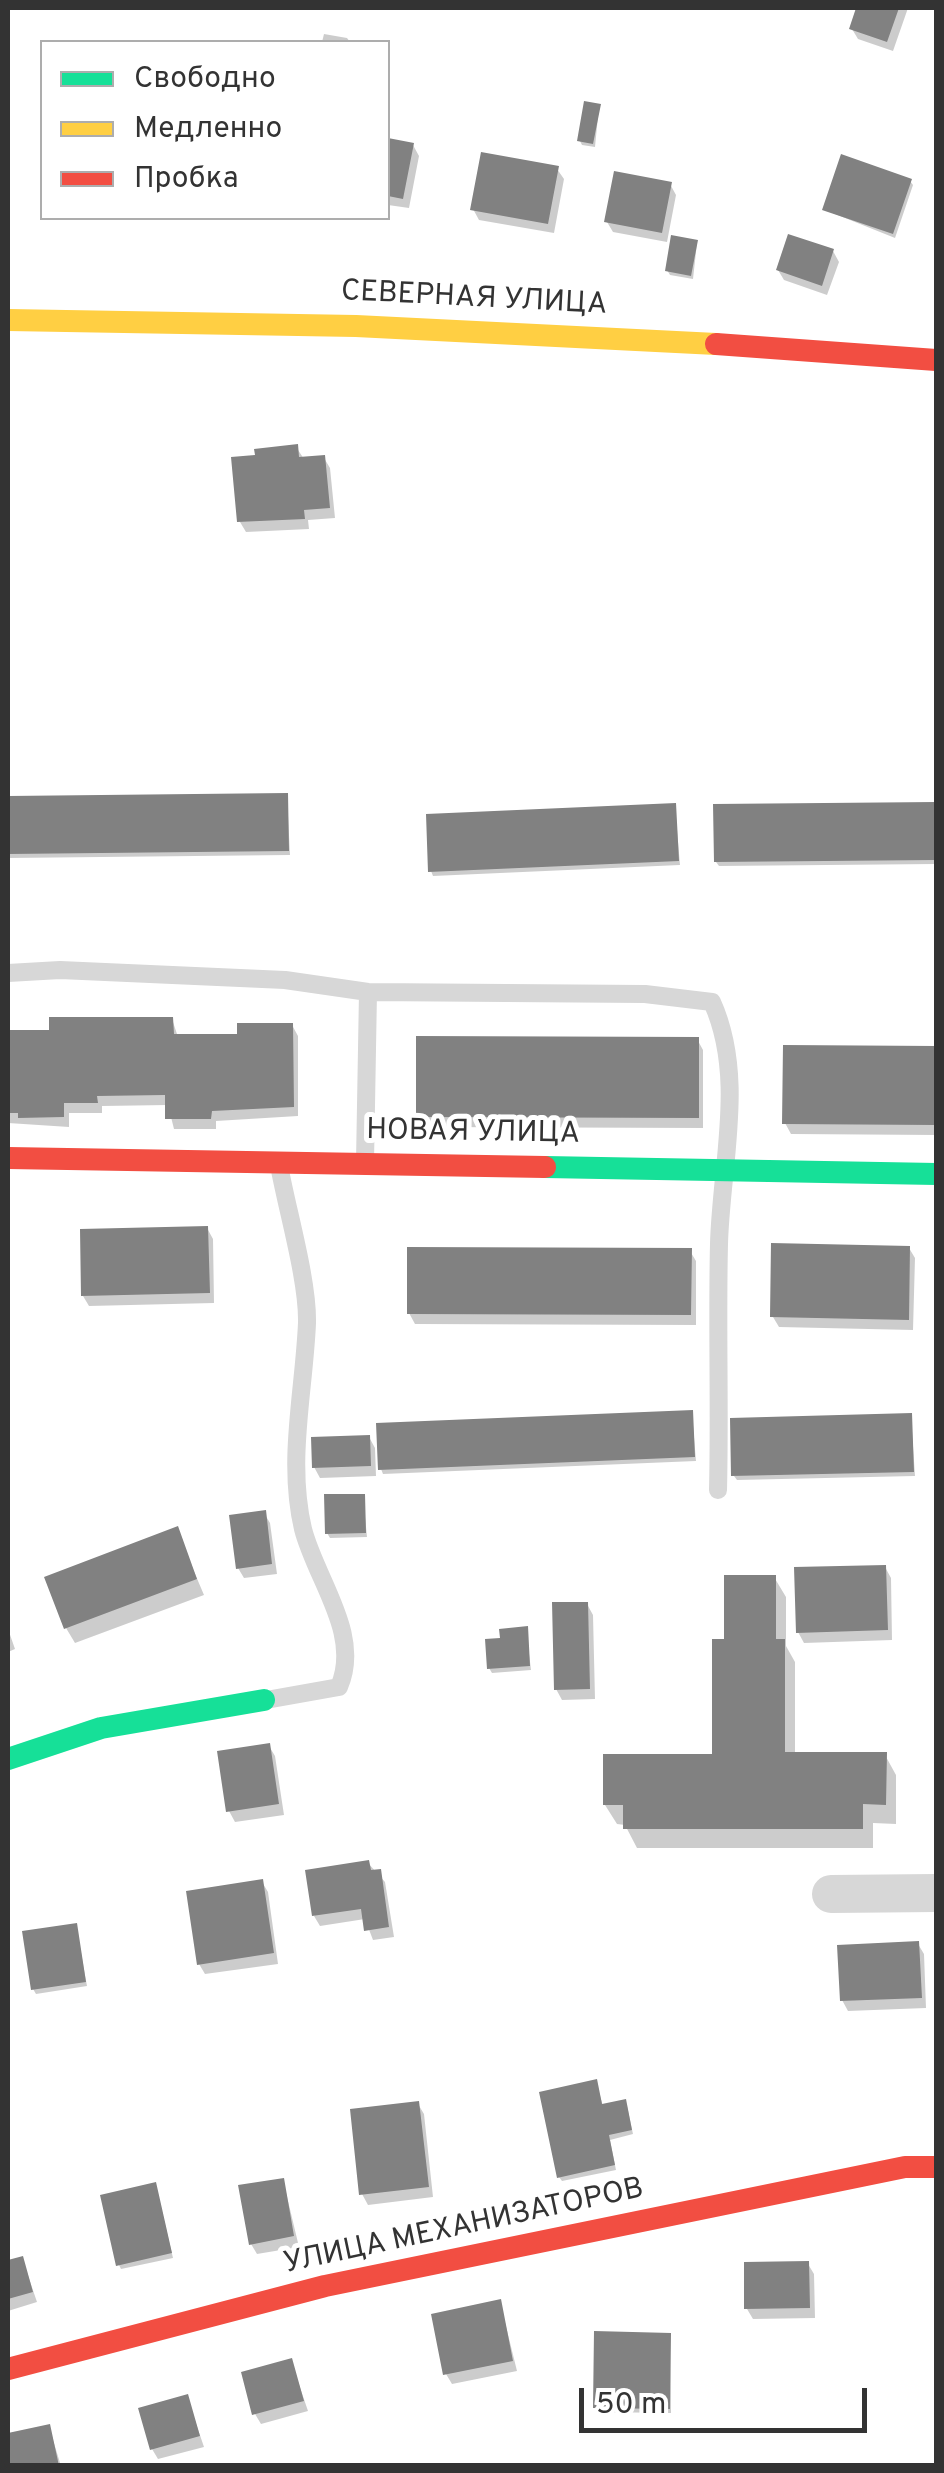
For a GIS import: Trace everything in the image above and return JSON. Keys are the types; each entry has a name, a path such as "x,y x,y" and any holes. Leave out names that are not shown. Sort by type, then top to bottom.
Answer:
{"street":[{"name":"СЕВЕРНАЯ УЛИЦА","path":"8,320 249,319 720,343 936,360"},
{"name":"НОВАЯ УЛИЦА","path":"8,1158 936,1174"},
{"path":"8,1758 34,1746 129,1724 264,1700"},
{"path":"831,1894 936,1893"},
{"name":"УЛИЦА МЕХАНИЗАТОРОВ","path":"8,2369 325,2286 905,2167 936,2166"}],"lane":[{"path":"8,973 60,970 285,980 368,992 645,994 712,1002 726,1032 730,1118 723,1169 718,1490"},
{"path":"365,1162 368,992"},
{"path":"264,1700 339,1687 349,1664 328,1587 303,1530 295,1452 307,1319 278,1160"}],"building":[{"path":"856,8 899,8 887,42 849,29"},
{"path":"584,101 601,104 593,144 577,141"},
{"path":"390,138 414,143 403,199 390,196"},
{"path":"481,152 559,166 548,224 470,210"},
{"path":"841,154 912,179 893,234 822,210"},
{"path":"614,171 672,182 662,233 604,222"},
{"path":"788,234 834,249 822,286 776,270"},
{"path":"671,235 698,240 691,276 665,271"},
{"path":"298,444 299,457 325,455 330,508 304,510 305,519 237,522 231,457 255,455 254,449"},
{"path":"288,793 289,851 8,854 8,796"},
{"path":"936,802 936,860 714,862 713,804"},
{"path":"676,803 679,861 428,872 426,814"},
{"path":"49,1017 173,1017 174,1034 237,1034 237,1023 293,1023 294,1107 212,1111 211,1119 165,1119 165,1095 97,1096 98,1103 64,1103 64,1117 18,1118 18,1113 8,1113 8,1030 49,1030"},
{"path":"416,1036 699,1037 699,1118 416,1117"},
{"path":"783,1045 936,1046 936,1125 782,1124"},
{"path":"208,1226 210,1293 81,1296 80,1229"},
{"path":"771,1243 910,1246 909,1320 770,1317"},
{"path":"407,1247 692,1248 691,1315 407,1314"},
{"path":"693,1410 695,1457 378,1470 376,1423"},
{"path":"912,1413 914,1472 731,1476 730,1418"},
{"path":"370,1435 371,1466 312,1468 311,1437"},
{"path":"324,1494 365,1494 366,1533 325,1534"},
{"path":"266,1510 272,1564 236,1569 229,1515"},
{"path":"178,1526 197,1579 64,1629 44,1577"},
{"path":"886,1565 888,1630 796,1633 794,1567"},
{"path":"724,1575 776,1575 776,1639 785,1639 785,1752 887,1752 886,1805 863,1804 863,1829 623,1829 623,1805 603,1805 603,1754 712,1754 712,1639 724,1639"},
{"path":"552,1602 588,1602 590,1689 554,1690"},
{"path":"528,1626 530,1666 487,1669 485,1639 500,1638 499,1629"},
{"path":"270,1743 279,1804 226,1812 217,1751"},
{"path":"369,1860 371,1870 381,1869 389,1927 364,1931 361,1909 312,1916 305,1870"},
{"path":"263,1879 274,1953 197,1965 186,1891"},
{"path":"77,1923 86,1982 31,1990 22,1931"},
{"path":"919,1941 922,1998 840,2001 837,1945"},
{"path":"597,2079 602,2104 626,2099 632,2130 609,2135 615,2165 557,2178 539,2092"},
{"path":"419,2101 429,2187 359,2195 350,2109"},
{"path":"284,2178 294,2236 249,2245 238,2185"},
{"path":"156,2182 172,2253 116,2266 100,2195"},
{"path":"23,2256 33,2292 8,2299 8,2260"},
{"path":"809,2261 810,2308 744,2309 744,2262"},
{"path":"501,2299 513,2361 443,2375 431,2314"},
{"path":"594,2331 671,2333 670,2409 593,2408"},
{"path":"292,2358 304,2401 252,2415 241,2372"},
{"path":"188,2394 200,2436 150,2450 138,2408"},
{"path":"50,2424 59,2466 8,2466 8,2433"}],"traffic: fast":[{"path":"545,1167 936,1174"},
{"path":"8,1759 101,1728 264,1700"}],"traffic: slow":[{"path":"8,320 356,326 716,344"}],"traffic: jam":[{"path":"716,344 936,360"},
{"path":"8,1158 545,1167"},
{"path":"8,2369 325,2286 905,2167 936,2167"}]}
